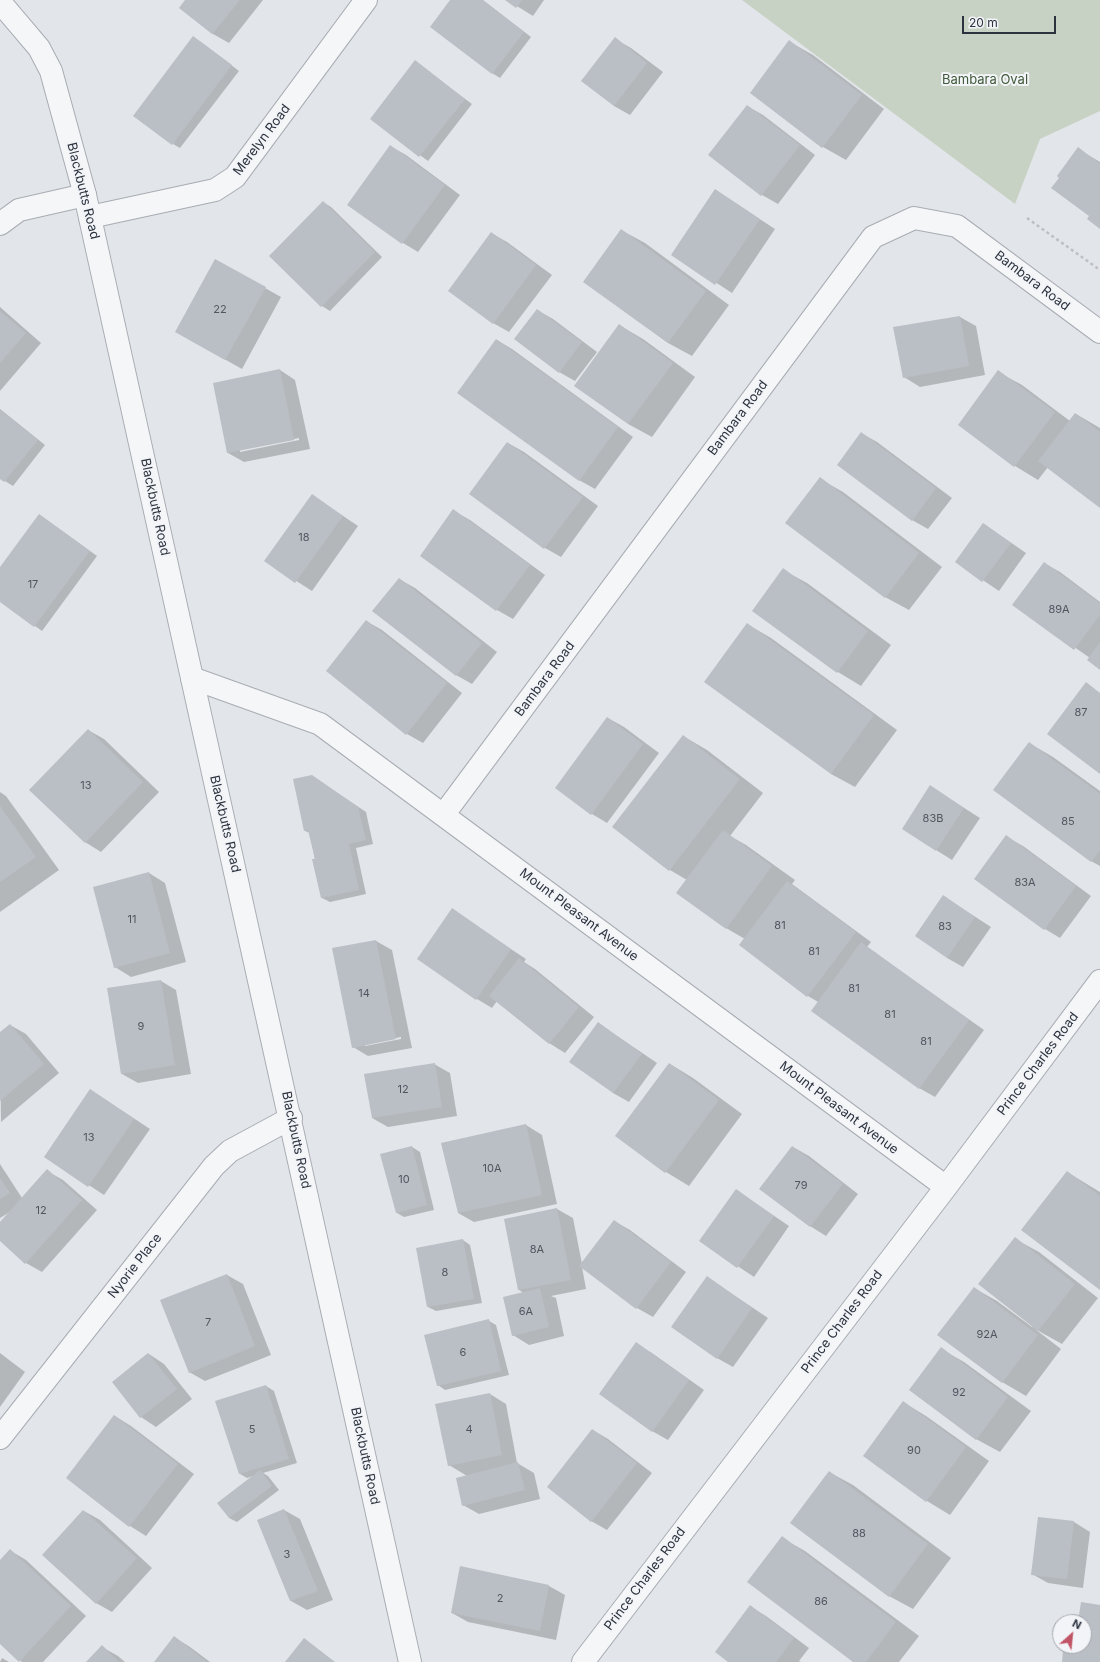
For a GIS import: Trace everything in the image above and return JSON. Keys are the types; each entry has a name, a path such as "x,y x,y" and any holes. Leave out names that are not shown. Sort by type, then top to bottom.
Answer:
{"street":[{"name":"Merelyn Road","path":"90,217 216,190 235,177 366,0"},
{"name":"Blackbutts Road","path":"0,2 21,25 38,48 51,71 85,195 291,1118 410,1662"},
{"path":"0,224 19,210 85,195"},
{"name":"Bambara Road","path":"444,814 872,237 914,218 957,226 1100,332"},
{"name":"Mount Pleasant Avenue","path":"192,678 320,724 444,814 946,1187"},
{"name":"Prince Charles Road","path":"583,1662 946,1187 1100,981"},
{"name":"Nyorie Place","path":"0,1438 214,1166 230,1151 291,1118"}],"path":[{"path":"1027,218 1100,270"}],"green space":[{"name":"Bambara Oval","path":"742,0 1100,0 1100,111 1040,139 1015,204"}],"building":[{"path":"185,0 240,0 212,34 179,8"},
{"path":"450,0 482,0 524,32 492,74 430,27"},
{"path":"505,0 522,0 516,8"},
{"path":"193,36 232,65 172,145 133,116"},
{"path":"615,37 647,63 614,106 581,81"},
{"path":"789,40 862,95 822,148 750,93"},
{"path":"415,60 465,99 419,157 370,119"},
{"path":"747,105 800,145 761,196 708,155"},
{"path":"390,145 445,185 402,244 347,205"},
{"path":"1078,147 1100,164 1100,229 1087,219 1089,216 1051,188 1059,178 1057,176"},
{"path":"715,189 760,219 715,285 671,255"},
{"path":"323,201 375,252 321,307 269,256"},
{"path":"621,229 706,291 668,343 583,282"},
{"path":"491,232 536,265 493,324 448,291"},
{"path":"215,259 266,287 225,360 175,332"},
{"path":"537,309 582,342 559,373 514,339"},
{"path":"0,311 26,333 0,363"},
{"path":"960,316 969,366 903,378 893,327"},
{"path":"619,324 673,363 628,424 574,386"},
{"path":"496,339 618,427 579,481 457,393"},
{"path":"280,369 294,440 227,453 213,383"},
{"path":"998,370 1055,412 1014,467 958,425"},
{"path":"0,410 38,440 4,482 0,479"},
{"path":"1075,413 1100,432 1100,508 1038,461"},
{"path":"861,432 936,488 912,521 837,465"},
{"path":"507,442 583,497 544,549 469,494"},
{"path":"820,477 919,553 885,598 785,523"},
{"path":"312,494 343,516 295,583 264,561"},
{"path":"453,509 530,565 496,611 420,556"},
{"path":"39,514 90,551 34,627 0,602 0,567"},
{"path":"983,523 1011,543 982,582 955,562"},
{"path":"1044,562 1100,603 1100,615 1074,650 1012,605"},
{"path":"783,568 868,631 837,673 752,611"},
{"path":"399,578 482,643 456,676 372,611"},
{"path":"366,620 447,683 406,735 326,671"},
{"path":"747,623 874,715 831,774 704,682"},
{"path":"1100,642 1100,670 1087,660"},
{"path":"1086,682 1100,693 1100,774 1047,734"},
{"path":"607,717 643,744 591,815 555,788"},
{"path":"88,729 143,782 85,843 29,790"},
{"path":"683,735 740,779 669,871 612,827"},
{"path":"1029,742 1100,794 1100,850 1091,862 993,790"},
{"path":"312,775 358,807 366,840 349,844 359,890 321,898 312,859 315,859 308,830 304,831 293,779"},
{"path":"930,785 964,808 936,851 902,829"},
{"path":"0,806 36,857 0,882"},
{"path":"723,830 772,866 726,929 676,893"},
{"path":"1006,835 1076,886 1044,930 974,879"},
{"path":"149,872 170,953 114,968 93,887"},
{"path":"787,881 856,932 807,997 739,945"},
{"path":"943,895 975,917 947,958 915,936"},
{"path":"452,908 511,949 476,1000 417,959"},
{"path":"376,940 396,1039 352,1048 332,948"},
{"path":"861,942 969,1020 919,1089 811,1011"},
{"path":"519,958 579,1007 549,1044 489,996"},
{"path":"161,980 175,1065 121,1074 107,988"},
{"path":"598,1022 642,1054 613,1093 569,1062"},
{"path":"10,1024 44,1064 0,1101 0,1032"},
{"path":"435,1063 442,1107 372,1118 364,1074"},
{"path":"669,1063 719,1100 665,1173 615,1136"},
{"path":"90,1089 134,1119 88,1187 44,1157"},
{"path":"526,1124 542,1195 458,1213 441,1143"},
{"path":"412,1146 427,1205 396,1213 380,1154"},
{"path":"792,1146 843,1184 810,1227 759,1189"},
{"path":"47,1169 82,1200 25,1264 0,1241 0,1222"},
{"path":"1067,1171 1100,1196 1100,1290 1021,1230"},
{"path":"0,1178 10,1193 0,1199"},
{"path":"736,1189 774,1216 737,1268 699,1241"},
{"path":"557,1208 571,1280 518,1290 504,1219"},
{"path":"614,1220 671,1262 636,1309 579,1266"},
{"path":"1015,1237 1075,1284 1038,1331 978,1284"},
{"path":"463,1239 474,1299 427,1307 416,1248"},
{"path":"227,1274 255,1346 189,1373 160,1300"},
{"path":"707,1276 752,1308 717,1359 671,1327"},
{"path":"974,1287 1038,1335 1002,1383 937,1335"},
{"path":"540,1288 549,1327 512,1336 503,1297"},
{"path":"489,1319 501,1371 437,1386 424,1335"},
{"path":"636,1342 689,1380 652,1432 599,1394"},
{"path":"941,1347 1008,1397 976,1440 909,1390"},
{"path":"148,1353 177,1389 140,1418 112,1382"},
{"path":"266,1385 289,1459 239,1474 215,1401"},
{"path":"490,1393 502,1455 448,1466 435,1404"},
{"path":"903,1401 966,1447 926,1502 863,1456"},
{"path":"114,1415 178,1464 129,1527 66,1478"},
{"path":"592,1429 637,1463 591,1522 547,1487"},
{"path":"518,1462 525,1490 462,1506 456,1478"},
{"path":"260,1470 272,1486 229,1518 217,1503"},
{"path":"829,1471 928,1544 889,1597 790,1523"},
{"path":"284,1509 318,1591 290,1601 257,1520"},
{"path":"83,1510 137,1558 96,1604 42,1555"},
{"path":"1038,1517 1074,1521 1067,1579 1031,1575"},
{"path":"782,1536 896,1622 866,1662 853,1662 747,1582"},
{"path":"10,1549 71,1606 19,1662 0,1644 0,1560"},
{"path":"460,1566 549,1585 540,1631 451,1613"},
{"path":"1081,1602 1100,1605 1100,1662 1062,1662 1063,1654 1092,1654 1092,1614 1079,1614"},
{"path":"750,1605 794,1638 776,1662 728,1662 715,1652"},
{"path":"174,1636 207,1662 154,1662"},
{"path":"304,1638 335,1662 285,1662"},
{"path":"102,1645 119,1662 86,1662"}]}
